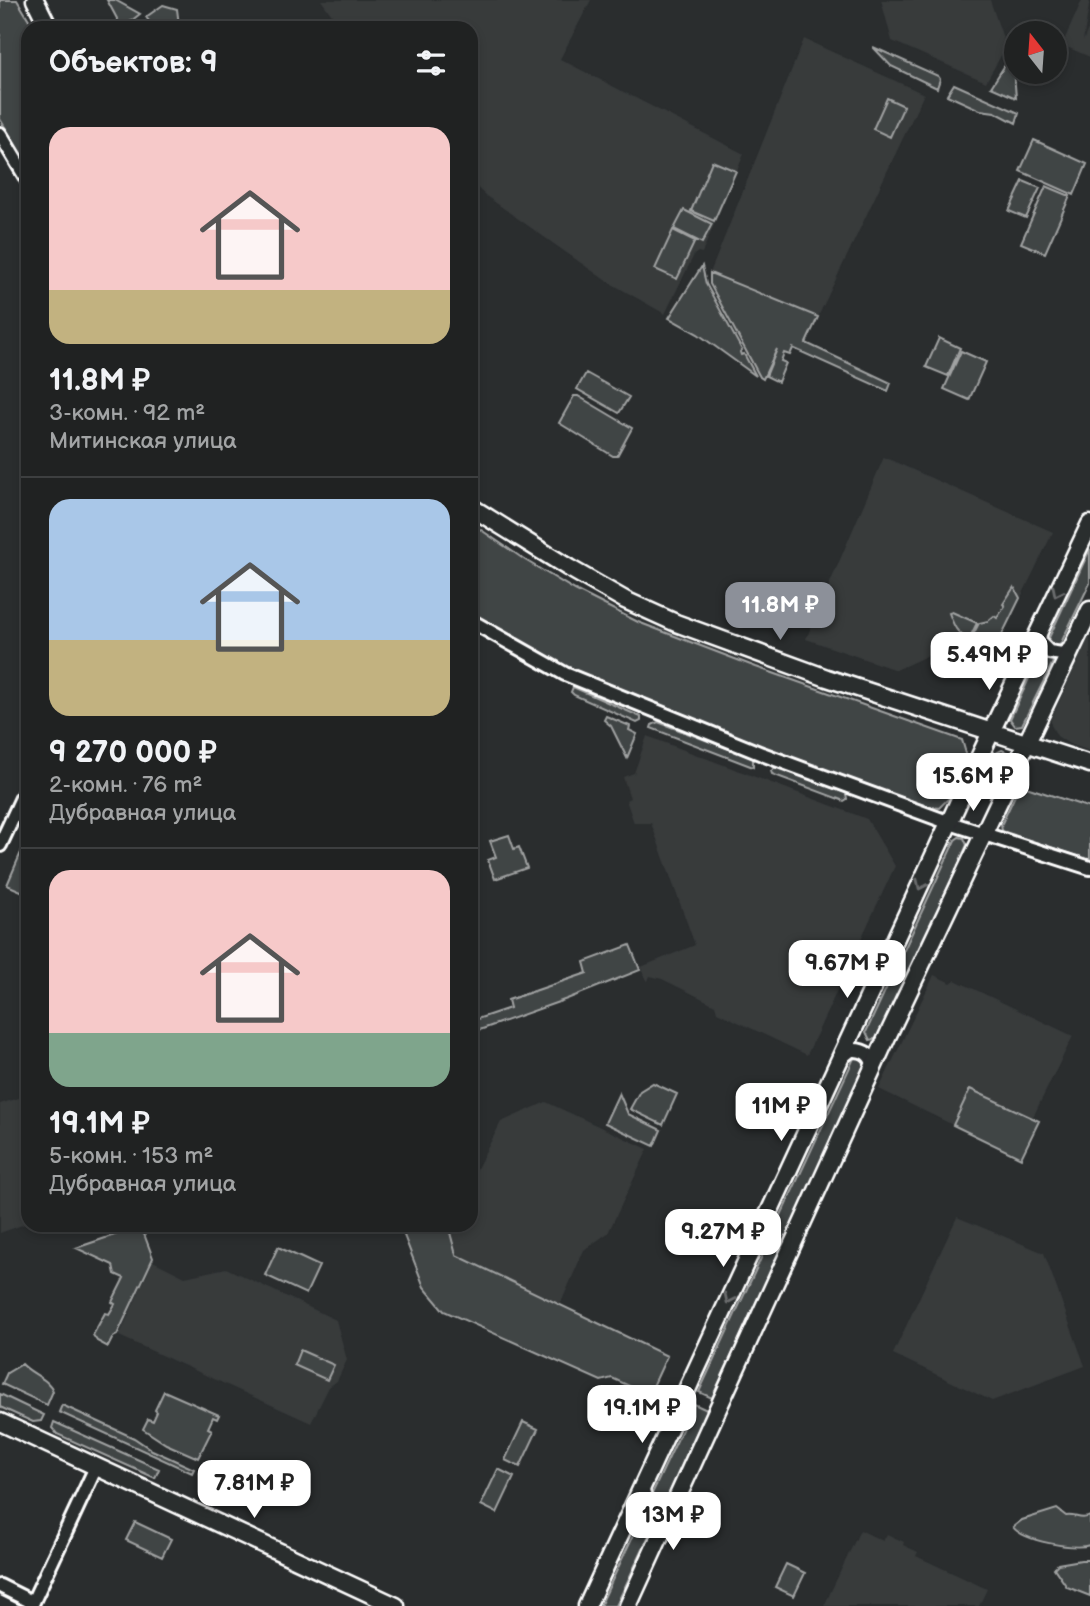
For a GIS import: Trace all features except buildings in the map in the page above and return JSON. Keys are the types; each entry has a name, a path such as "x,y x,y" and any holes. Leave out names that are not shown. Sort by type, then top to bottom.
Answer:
{"main road":[{"path":"35,0 46,21"},
{"path":"478,511 627,601 676,623 741,648 1090,764"},
{"path":"587,1606 990,732 1090,524"},
{"path":"628,1606 887,1037 1090,610"},
{"path":"0,1422 396,1606"}],"street":[{"path":"0,134 21,169"},
{"path":"478,625 565,674 651,710 950,823 1090,868"},
{"path":"1039,629 1040,643 1049,652 1062,654 1073,646"},
{"path":"0,845 21,800"},
{"path":"856,1024 857,1038 865,1046 880,1046 887,1037"},
{"path":"839,1062 849,1051 863,1051 872,1062 872,1074"},
{"path":"0,1586 32,1604 96,1467"},
{"path":"643,1485 647,1502 655,1508 668,1506 677,1500"}],"shaded area":[{"path":"0,0 17,0 30,21 21,21 21,154 0,119"},
{"path":"107,0 115,0 140,14 131,21 118,21"},
{"path":"321,0 591,0 560,59 744,154 702,253 694,255 665,314 605,280 478,189 478,21 336,21"},
{"path":"881,0 990,0 1004,41 1004,50 986,82 892,41"},
{"path":"1082,0 1090,0 1083,41 1090,25 1090,57 1068,48 1068,32"},
{"path":"163,5 177,9 178,21 149,21 146,17"},
{"path":"804,39 924,94 818,317 710,273"},
{"path":"873,47 938,76 940,79 937,88 891,66"},
{"path":"1004,67 1004,84 1015,84 1016,98 991,87"},
{"path":"954,84 1019,113 1016,123 995,112 980,110 947,95"},
{"path":"887,98 904,106 890,137 873,129"},
{"path":"1034,140 1087,164 1074,195 1020,171"},
{"path":"712,161 736,171 714,221 691,211"},
{"path":"1023,181 1040,188 1026,218 1009,211"},
{"path":"1046,186 1070,196 1045,253 1021,243"},
{"path":"684,210 712,224 702,243 674,229"},
{"path":"673,230 695,241 677,279 655,269"},
{"path":"702,266 706,284 742,350 741,355 744,354 756,376 698,334 669,318"},
{"path":"710,273 818,317 806,343 891,383 888,391 793,348 790,355 784,353 781,361 786,363 778,382 766,376 777,349 763,379 710,284"},
{"path":"939,338 960,348 948,376 926,367"},
{"path":"961,351 986,362 969,400 944,389"},
{"path":"586,373 629,397 619,413 577,389"},
{"path":"574,396 632,428 617,456 559,423"},
{"path":"884,457 1053,532 991,659 959,646 944,648 896,670 806,639","holes":["1010,593 994,650 979,623 994,617 997,619"]},
{"path":"478,528 575,590 638,622 962,740 967,757 949,798 939,808 926,806 764,748 570,670 478,618"},
{"path":"1090,549 1090,583 1059,647 1051,648 1047,642"},
{"path":"1014,587 1020,598 994,651 971,639 979,623 994,616 997,618"},
{"path":"949,613 977,623 969,639 956,629"},
{"path":"1090,635 1090,751 1069,744 1057,736 1051,719"},
{"path":"1041,653 1046,659 1054,660 1022,725 1015,726 1010,719"},
{"path":"573,687 641,717 641,721 637,723 574,695 571,692"},
{"path":"606,716 630,726 629,730 637,734 627,758 611,726 604,720"},
{"path":"658,722 753,758 753,767 651,728"},
{"path":"647,736 867,819 895,866 807,1055 717,1012 715,1005 662,979 650,976 648,981 646,980 641,967 695,945 651,823 634,823 626,800 630,798 623,777 634,773"},
{"path":"1002,750 1008,753 1009,758 993,791 979,786 994,754"},
{"path":"777,767 846,793 847,799 844,801 772,774 771,771"},
{"path":"1020,785 1090,808 1090,860 1002,831 1001,825"},
{"path":"509,835 514,849 519,847 527,868 495,879 488,860 496,857 490,841"},
{"path":"964,838 967,845 879,1038 870,1040 866,1032 955,840"},
{"path":"21,852 21,891 7,885"},
{"path":"630,945 640,970 478,1031 478,1019 510,1008 508,1000 587,973 584,962"},
{"path":"934,975 951,983 955,980 1073,1036 1032,1119 970,1090 953,1125 879,1089"},
{"path":"862,1056 867,1063 712,1398 699,1392 854,1058"},
{"path":"653,1083 677,1094 663,1125 630,1109 640,1091"},
{"path":"970,1089 1039,1121 1021,1158 953,1125"},
{"path":"619,1093 628,1114 661,1130 654,1146 605,1123"},
{"path":"21,1097 21,1226 0,1233 0,1104"},
{"path":"546,1102 648,1149 608,1233 584,1250 560,1305 456,1254 450,1232 478,1232 478,1166 501,1122"},
{"path":"957,1217 1044,1253 1085,1366 992,1401 893,1354"},
{"path":"123,1232 143,1232 153,1258 117,1335 108,1347 97,1341 93,1335 105,1313 109,1314 115,1304 112,1302 124,1278 115,1274 113,1265 76,1248"},
{"path":"403,1232 450,1232 456,1255 667,1356 649,1395 612,1378 601,1381 444,1311 424,1287"},
{"path":"278,1247 319,1266 306,1294 265,1275"},
{"path":"153,1261 185,1277 226,1268 336,1320 347,1360 337,1381 329,1387 311,1423 119,1336"},
{"path":"300,1350 334,1365 327,1380 294,1365"},
{"path":"22,1364 51,1387 53,1391 47,1405 2,1384 7,1373"},
{"path":"164,1391 219,1415 217,1419 213,1417 208,1428 212,1430 198,1458 166,1444 143,1429 148,1419 153,1421"},
{"path":"0,1394 44,1415 41,1421 33,1422 0,1407"},
{"path":"694,1404 707,1410 664,1504 660,1505 650,1498"},
{"path":"62,1405 194,1469 192,1473 59,1412"},
{"path":"54,1422 159,1469 155,1478 57,1434 52,1428"},
{"path":"523,1422 538,1429 520,1467 505,1460"},
{"path":"498,1469 514,1477 497,1513 481,1505"},
{"path":"647,1506 660,1512 616,1606 600,1606"},
{"path":"1057,1509 1066,1516 1090,1516 1090,1545 1049,1543 1027,1536 1013,1527 1022,1520"},
{"path":"135,1522 171,1539 162,1557 126,1540"},
{"path":"860,1530 883,1541 887,1534 918,1552 916,1556 987,1589 979,1606 824,1606"},
{"path":"1090,1560 1090,1596 1067,1587 1054,1568 1058,1564"},
{"path":"786,1564 805,1573 794,1596 775,1587"}]}
